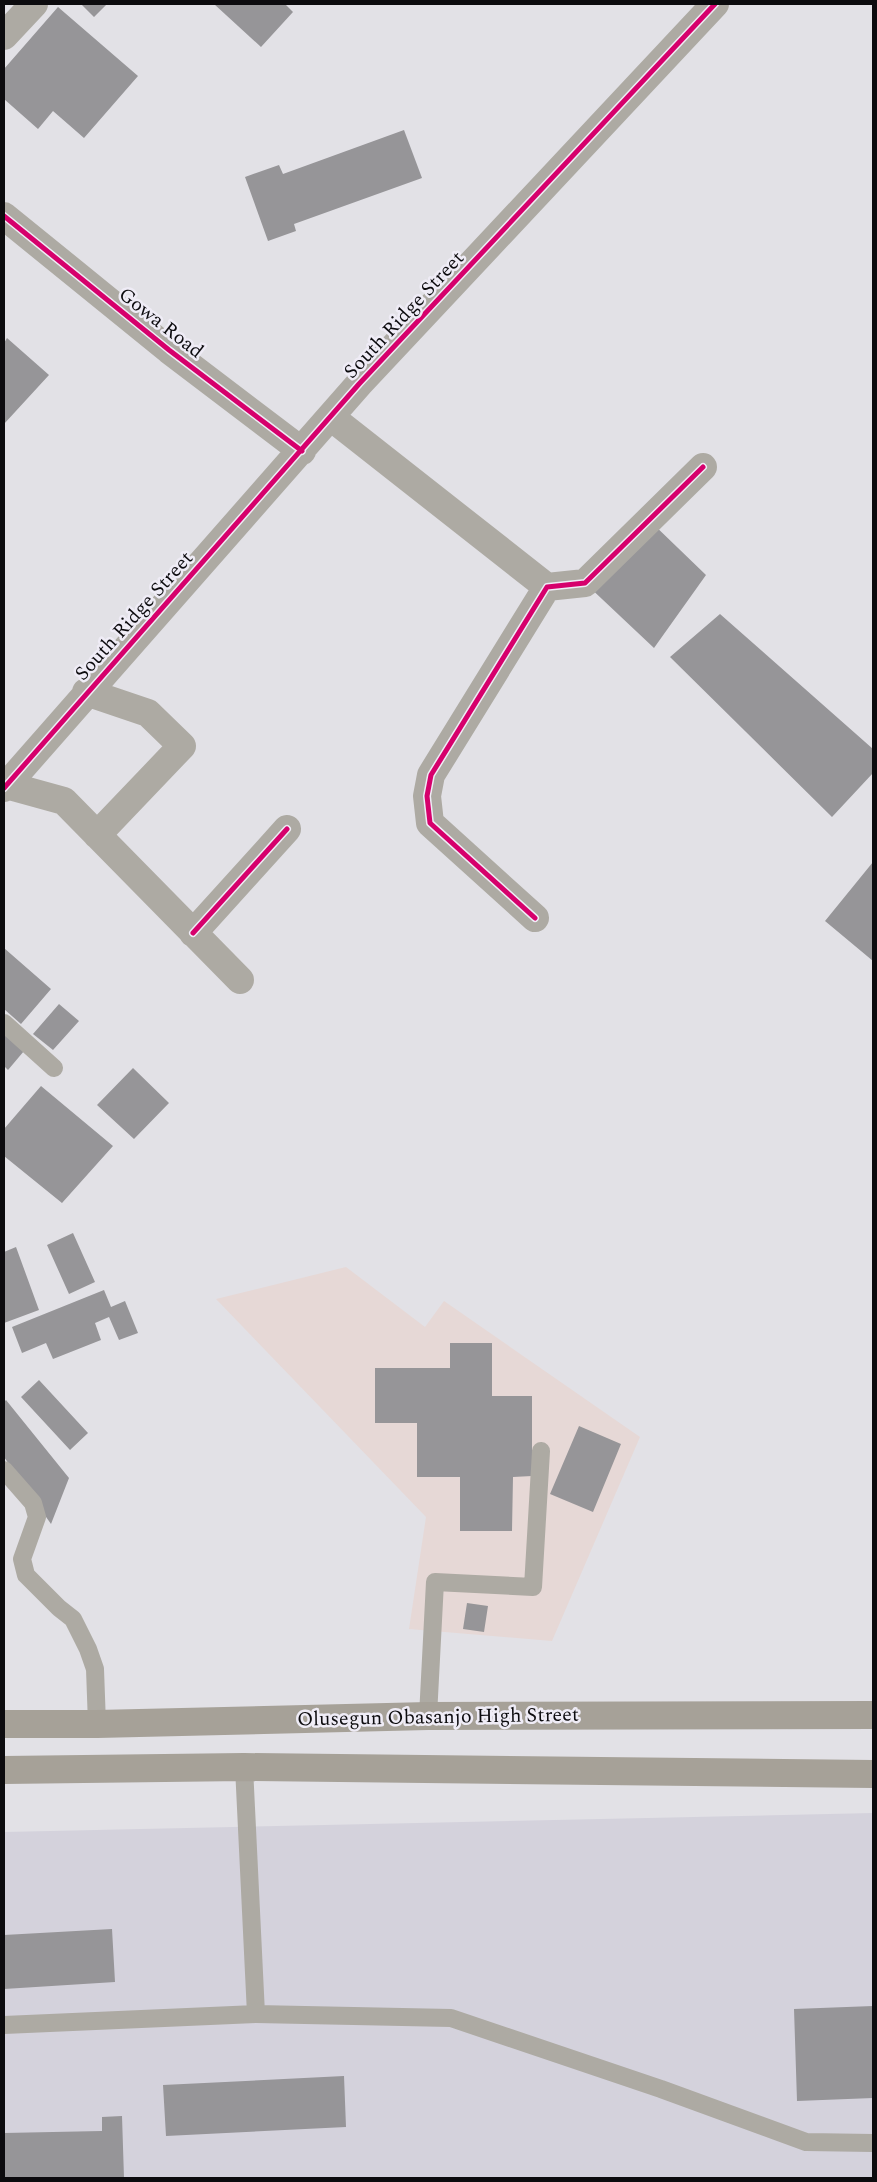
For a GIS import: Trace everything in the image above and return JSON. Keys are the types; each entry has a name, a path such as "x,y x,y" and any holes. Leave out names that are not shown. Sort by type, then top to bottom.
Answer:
{"main road":[{"name":"Olusegun Obasanjo High Street","path":"4,1724 97,1724 428,1716 873,1715"},
{"path":"4,1770 244,1767 873,1774"}],"street":[{"path":"4,36 34,4"},
{"name":"South Ridge Street","path":"5,786 86,692 332,418 366,377 715,4"},
{"name":"Gowa Road","path":"4,216 169,350 302,451"},
{"path":"332,418 547,587 585,583 703,467"},
{"path":"535,918 430,823 427,796 431,775 547,587"},
{"path":"86,692 148,713 182,746 97,835"},
{"path":"5,786 64,801 240,980"},
{"path":"193,933 287,829"}],"lane":[{"path":"4,1023 54,1068"},
{"path":"428,1716 435,1582 533,1587 541,1451"},
{"path":"4,1470 33,1503 37,1517 22,1559 26,1575 59,1608 73,1619 88,1649 95,1669 97,1724"},
{"path":"244,1767 256,2014"},
{"path":"4,2025 256,2014 451,2018 661,2089 806,2142 873,2143"}],"shaded area":[{"path":"346,1267 425,1327 444,1301 640,1437 552,1641 409,1629 426,1517 216,1299"},
{"path":"873,1813 873,2178 4,2178 4,1832"}],"building":[{"path":"81,4 107,4 94,17"},
{"path":"214,4 285,4 293,12 261,47"},
{"path":"58,7 138,76 84,138 53,111 38,129 4,99 4,69"},
{"path":"404,130 422,178 294,224 296,231 268,241 245,177 279,165 283,174"},
{"path":"7,338 49,375 4,424 4,343"},
{"path":"649,520 706,575 654,648 585,583"},
{"path":"720,614 873,749 873,773 832,817 670,657"},
{"path":"873,862 873,961 825,921"},
{"path":"4,948 51,989 21,1024 4,1009"},
{"path":"59,1004 79,1021 53,1050 33,1034"},
{"path":"4,1032 24,1051 8,1070 4,1066"},
{"path":"133,1068 169,1103 134,1139 97,1105"},
{"path":"41,1086 113,1146 62,1203 4,1156 4,1129"},
{"path":"73,1233 95,1282 69,1294 47,1245"},
{"path":"16,1247 39,1310 4,1323 4,1252"},
{"path":"104,1290 111,1307 125,1301 138,1333 119,1340 109,1317 95,1323 101,1340 53,1359 46,1343 22,1353 12,1327"},
{"path":"450,1343 492,1343 492,1396 532,1396 532,1476 513,1477 512,1531 460,1531 460,1477 417,1477 417,1423 375,1423 375,1368 450,1368"},
{"path":"39,1380 88,1433 70,1450 21,1397"},
{"path":"6,1400 69,1478 51,1524 4,1457 4,1402"},
{"path":"579,1426 621,1444 593,1512 550,1494"},
{"path":"467,1603 488,1606 484,1632 463,1629"},
{"path":"112,1929 115,1982 4,1989 4,1935"},
{"path":"873,2006 873,2098 797,2101 794,2009"},
{"path":"344,2076 346,2127 166,2136 163,2085"},
{"path":"122,2116 124,2178 4,2178 4,2133 102,2131 102,2117"}],"cycle path":[{"path":"4,788 359,384 715,4"},
{"path":"4,216 169,350 302,451"},
{"path":"535,918 430,823 427,796 431,775 547,587 585,583 703,467"},
{"path":"193,933 287,829"}]}
